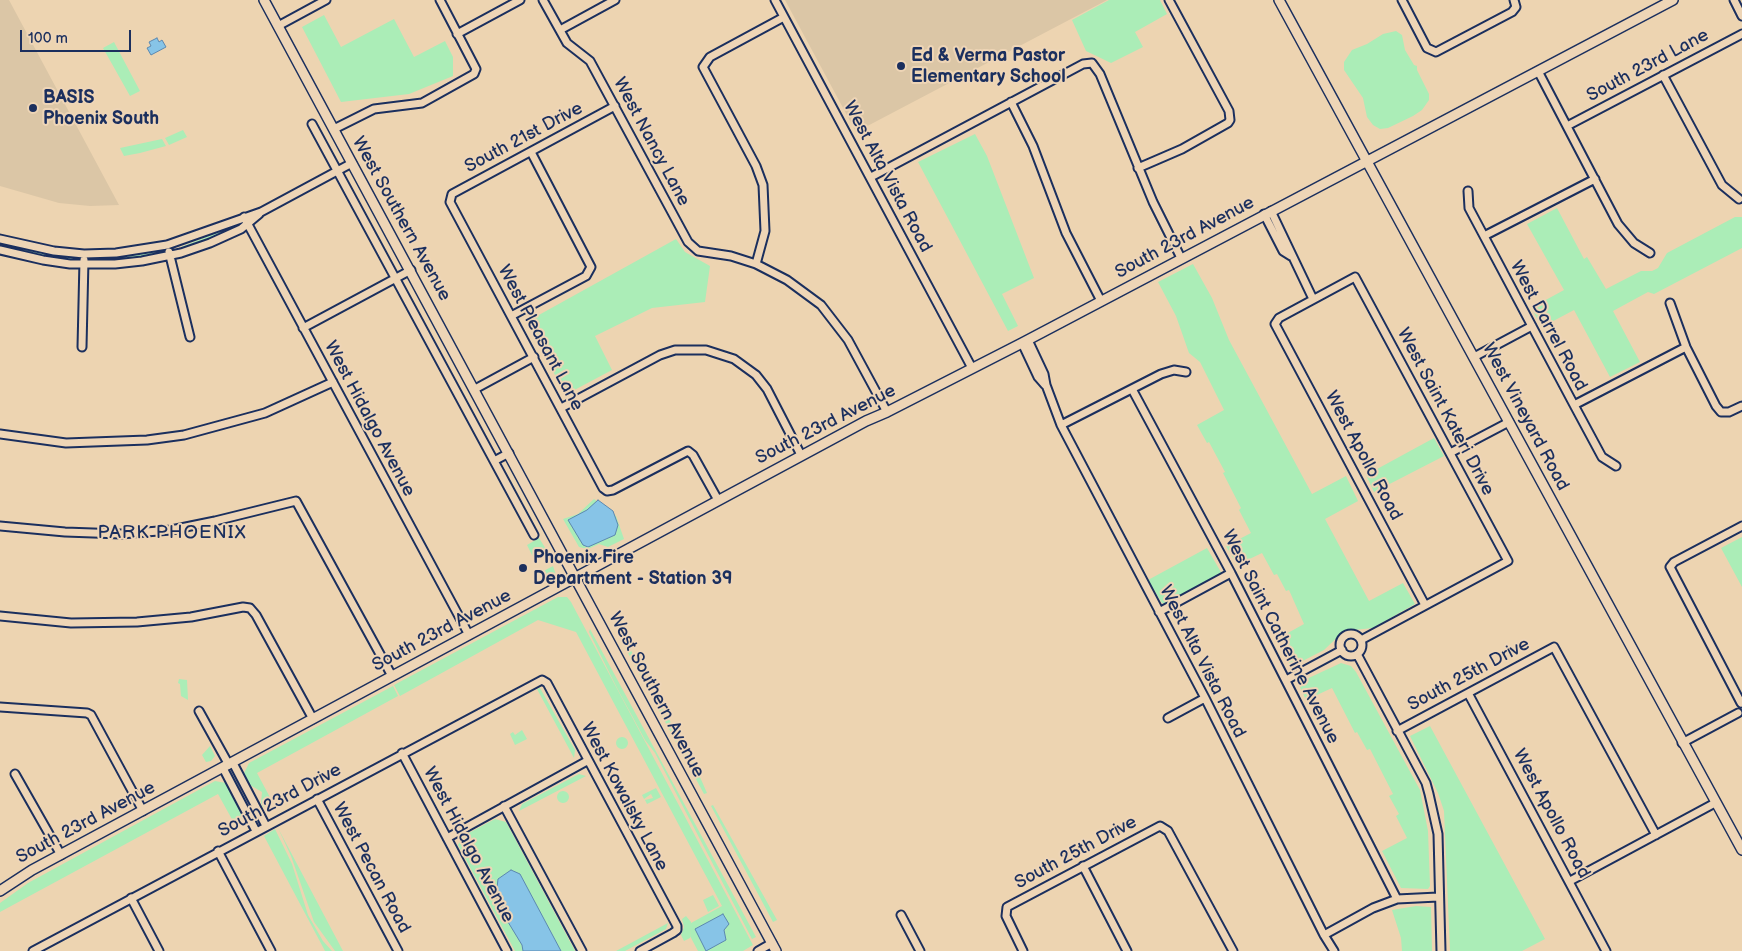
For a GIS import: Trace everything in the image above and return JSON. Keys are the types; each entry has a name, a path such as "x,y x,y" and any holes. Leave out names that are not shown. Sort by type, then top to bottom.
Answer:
{"street":[{"name":"West Southern Avenue","path":"264,0 774,947"},
{"path":"278,26 326,0"},
{"path":"334,129 374,109 422,103 470,78 476,69 440,0"},
{"path":"457,34 520,0"},
{"name":"West Nancy Lane","path":"543,0 567,43 590,62 690,245 698,251 731,256 756,264 788,280 821,305 848,340 887,412"},
{"path":"560,30 615,0"},
{"name":"West Alta Vista Road","path":"775,0 972,368"},
{"name":"West Vineyard Road","path":"1279,0 1368,159 1682,743 1742,850"},
{"path":"1402,0 1427,48 1432,52 1439,51 1512,12 1515,3"},
{"name":"South 23rd Avenue","path":"0,891 61,855 801,455 1025,342 1368,159 1673,0"},
{"path":"1734,0 1742,16"},
{"path":"1138,168 1182,149 1228,123 1230,120 1229,111 1172,1"},
{"path":"756,264 765,231 763,185 756,166 703,67 710,57 784,17"},
{"name":"South 23rd Lane","path":"1567,126 1742,34"},
{"path":"871,177 1083,64 1092,63 1098,69 1117,111 1138,168 1181,258"},
{"path":"1538,71 1618,224 1634,243 1650,254"},
{"path":"1663,75 1722,185 1739,200"},
{"path":"1011,102 1032,146 1066,233 1101,301"},
{"name":"South 21st Drive","path":"450,198 452,194 615,106"},
{"name":"West Southern Avenue","path":"312,124 534,535"},
{"path":"511,316 589,273 591,264 531,152"},
{"path":"261,212 248,225 210,244 170,256 127,263 49,261 0,250 2,240 54,251 84,254 116,253 167,245 199,236 261,212 352,163"},
{"path":"1484,236 1595,179"},
{"name":"West Darrel Road","path":"1468,191 1469,208 1574,406 1602,457 1616,466"},
{"name":"West Pleasant Lane","path":"450,198 601,486 607,491 685,451 691,451 718,500"},
{"path":"1268,213 1284,250 1291,256 1313,299"},
{"name":"West Hidalgo Avenue","path":"244,217 469,635"},
{"path":"167,245 190,336"},
{"path":"82,347 84,254"},
{"path":"303,328 411,270"},
{"name":"West Saint Kateri Drive","path":"1313,299 1355,277 1508,561 1425,605"},
{"name":"West Apollo Road","path":"1313,299 1276,321 1276,326 1425,605"},
{"path":"1670,304 1686,347 1721,412 1729,412 1742,406"},
{"path":"1474,357 1532,326"},
{"name":"West Alta Vista Road","path":"1025,342 1038,377 1046,385 1061,425 1205,698 1324,935 1334,951"},
{"path":"1574,406 1686,347"},
{"path":"561,408 660,355 675,350 706,350 734,359 756,375 767,389 801,455"},
{"path":"474,389 534,357"},
{"path":"1061,425 1166,372 1186,372"},
{"path":"0,434 66,443 147,440 184,435 265,413 332,382"},
{"name":"West Saint Catherine Avenue","path":"1132,389 1231,573 1397,899"},
{"path":"1450,453 1509,422"},
{"path":"494,461 509,453"},
{"path":"0,526 65,532 121,534 154,531 215,521 296,501 392,676"},
{"path":"1682,743 1740,715 1737,708 1741,703 1670,567 1674,562 1742,526"},
{"path":"1159,612 1231,573"},
{"path":"1361,640 1425,605"},
{"path":"0,616 71,623 137,622 191,617 243,607 250,608 256,615 313,719"},
{"path":"1354,634 1361,640 1362,648 1357,654 1348,656 1342,650 1340,642 1346,635 1354,634"},
{"name":"South 25th Drive","path":"1398,730 1554,647 1656,834"},
{"path":"1286,680 1342,650"},
{"path":"1357,654 1426,783 1438,834 1438,897 1441,951"},
{"name":"South 23rd Drive","path":"33,951 542,680"},
{"name":"West Kowalsky Lane","path":"542,680 546,683 674,920 677,930 640,951"},
{"name":"West Apollo Road","path":"1468,693 1606,951"},
{"path":"1168,718 1205,698"},
{"path":"0,707 91,715 143,811"},
{"path":"199,711 228,765 266,826"},
{"name":"West Hidalgo Avenue","path":"402,753 507,951"},
{"path":"447,838 587,761"},
{"path":"228,765 256,831"},
{"path":"15,774 61,855"},
{"name":"West Pecan Road","path":"316,799 398,951"},
{"path":"1570,881 1715,803"},
{"path":"504,806 582,951"},
{"name":"South 25th Drive","path":"1023,951 1005,911 1007,907 1157,827 1163,826 1168,831 1233,951"},
{"path":"218,851 272,951"},
{"path":"1083,866 1127,951"},
{"path":"1324,935 1373,908 1397,899 1438,897"},
{"path":"131,898 159,951"},
{"path":"901,915 920,951"},
{"path":"47,943 52,951"},
{"path":"758,951 774,947"}],"shaded area":[{"name":"BASIS Phoenix South","path":"0,0 9,0 119,205 90,206 59,203 0,186"},
{"name":"Ed & Verma Pastor Elementary School","path":"785,0 1107,0 856,132"}],"green space":[{"path":"1109,0 1160,0 1167,14 1135,32 1143,47 1111,63 1086,51 1072,20"},
{"path":"324,15 341,47 394,19 414,57 445,41 453,57 453,76 409,94 341,102 302,27"},
{"path":"1396,31 1402,35 1405,50 1414,65 1417,66 1417,70 1429,94 1429,100 1422,110 1413,116 1388,128 1380,129 1373,125 1367,117 1363,98 1344,70 1344,62 1352,50 1367,44 1383,34"},
{"path":"114,42 140,91 130,96 103,48"},
{"path":"183,130 187,137 169,145 165,138"},
{"path":"975,134 987,156 1034,278 1002,294 1018,326 1008,331 918,162"},
{"path":"162,139 166,146 140,153 124,156 120,148"},
{"path":"1557,208 1584,259 1587,257 1606,289 1641,271 1652,271 1658,268 1667,253 1735,217 1742,217 1742,248 1654,294 1648,292 1613,311 1640,362 1610,377 1574,310 1542,327 1531,308 1564,290 1527,224"},
{"path":"228,228 230,230 219,236 183,249 181,247"},
{"path":"676,239 685,252 710,266 705,302 652,308 595,336 612,370 565,395 528,321"},
{"path":"16,247 70,256 72,259 54,259 15,251"},
{"path":"155,251 156,255 141,258 112,261 97,259 98,257"},
{"path":"1193,264 1212,298 1229,340 1312,494 1346,476 1358,501 1325,519 1369,601 1403,583 1415,604 1373,628 1344,631 1324,650 1291,667 1277,639 1304,624 1289,590 1286,591 1277,574 1274,575 1262,553 1237,565 1226,546 1251,533 1239,510 1241,508 1223,473 1225,472 1209,442 1207,443 1197,425 1224,410 1200,362 1189,353 1176,316 1158,282"},
{"path":"1434,438 1444,456 1374,492 1366,475"},
{"path":"594,499 616,516 624,539 608,547 599,544 588,549 579,547 563,519 578,514"},
{"path":"1742,537 1742,587 1721,548"},
{"path":"539,538 546,549 533,557 527,545"},
{"path":"1207,548 1222,574 1165,604 1162,603 1148,580"},
{"path":"553,566 556,575 548,583 540,573"},
{"path":"558,597 567,597 571,602 753,945 743,951 698,951 690,936 691,923 722,906 576,632 538,620 400,696 394,685"},
{"path":"590,629 756,937 752,939 655,753 645,740 617,688 589,632"},
{"path":"623,636 696,768 707,793 704,794 620,638"},
{"path":"1341,663 1351,666 1356,672 1420,790 1428,831 1430,886 1428,889 1401,888 1382,851 1407,838 1396,816 1399,814 1389,796 1393,794 1370,749 1367,750 1357,732 1355,733 1332,688 1306,700 1299,685 1300,682"},
{"path":"179,679 187,680 188,700 181,696"},
{"path":"393,686 398,696 257,773 273,803 263,807 261,803 262,792 250,785 244,773 249,763"},
{"path":"540,688 575,750 574,758 537,689"},
{"path":"1430,726 1545,939 1522,951 1450,951 1444,811 1438,793 1410,736"},
{"path":"522,730 527,739 515,745 510,734 513,732 515,735"},
{"path":"620,737 624,737 628,743 624,749 620,749 616,745 616,741"},
{"path":"210,746 215,756 211,761 206,762 202,755"},
{"path":"579,774 586,776 519,811 522,804"},
{"path":"215,781 226,783 243,818 234,823 218,794 0,912 0,903 28,883"},
{"path":"656,788 661,797 647,804 645,800 653,798 651,794 644,799 642,795"},
{"path":"561,791 565,791 569,797 565,803 561,803 557,799 557,795"},
{"path":"713,805 777,920 773,922 711,806"},
{"path":"495,819 506,822 575,951 515,951 458,845 463,836"},
{"path":"278,828 343,951 335,951 314,922 291,856"},
{"path":"275,829 292,864 308,915 323,941 332,951 325,951 264,836"},
{"path":"713,895 719,906 708,912 703,900"},
{"path":"1416,906 1431,907 1432,951 1402,951 1401,938 1392,910"},
{"path":"686,916 691,922 690,938 684,941 681,935 684,927 682,919"},
{"path":"668,923 666,929 625,951 616,951"}],"water":[{"path":"157,38 159,42 162,40 166,47 151,55 147,48 151,46 149,42"},
{"path":"598,500 613,511 618,525 615,535 588,547 583,545 568,520 587,510"},
{"path":"511,870 520,874 561,951 523,951 522,945 496,897 498,879"},
{"path":"723,914 729,924 724,930 726,940 706,951 695,929"}],"place":[{"name":"Ed & Verma Pastor Elementary School","path":"901,66"},
{"name":"BASIS Phoenix South","path":"33,108"},
{"name":"Phoenix Fire Department - Station 39","path":"523,568"}],"district":[{"name":"PARK PHOENIX","path":"172,533"}]}
